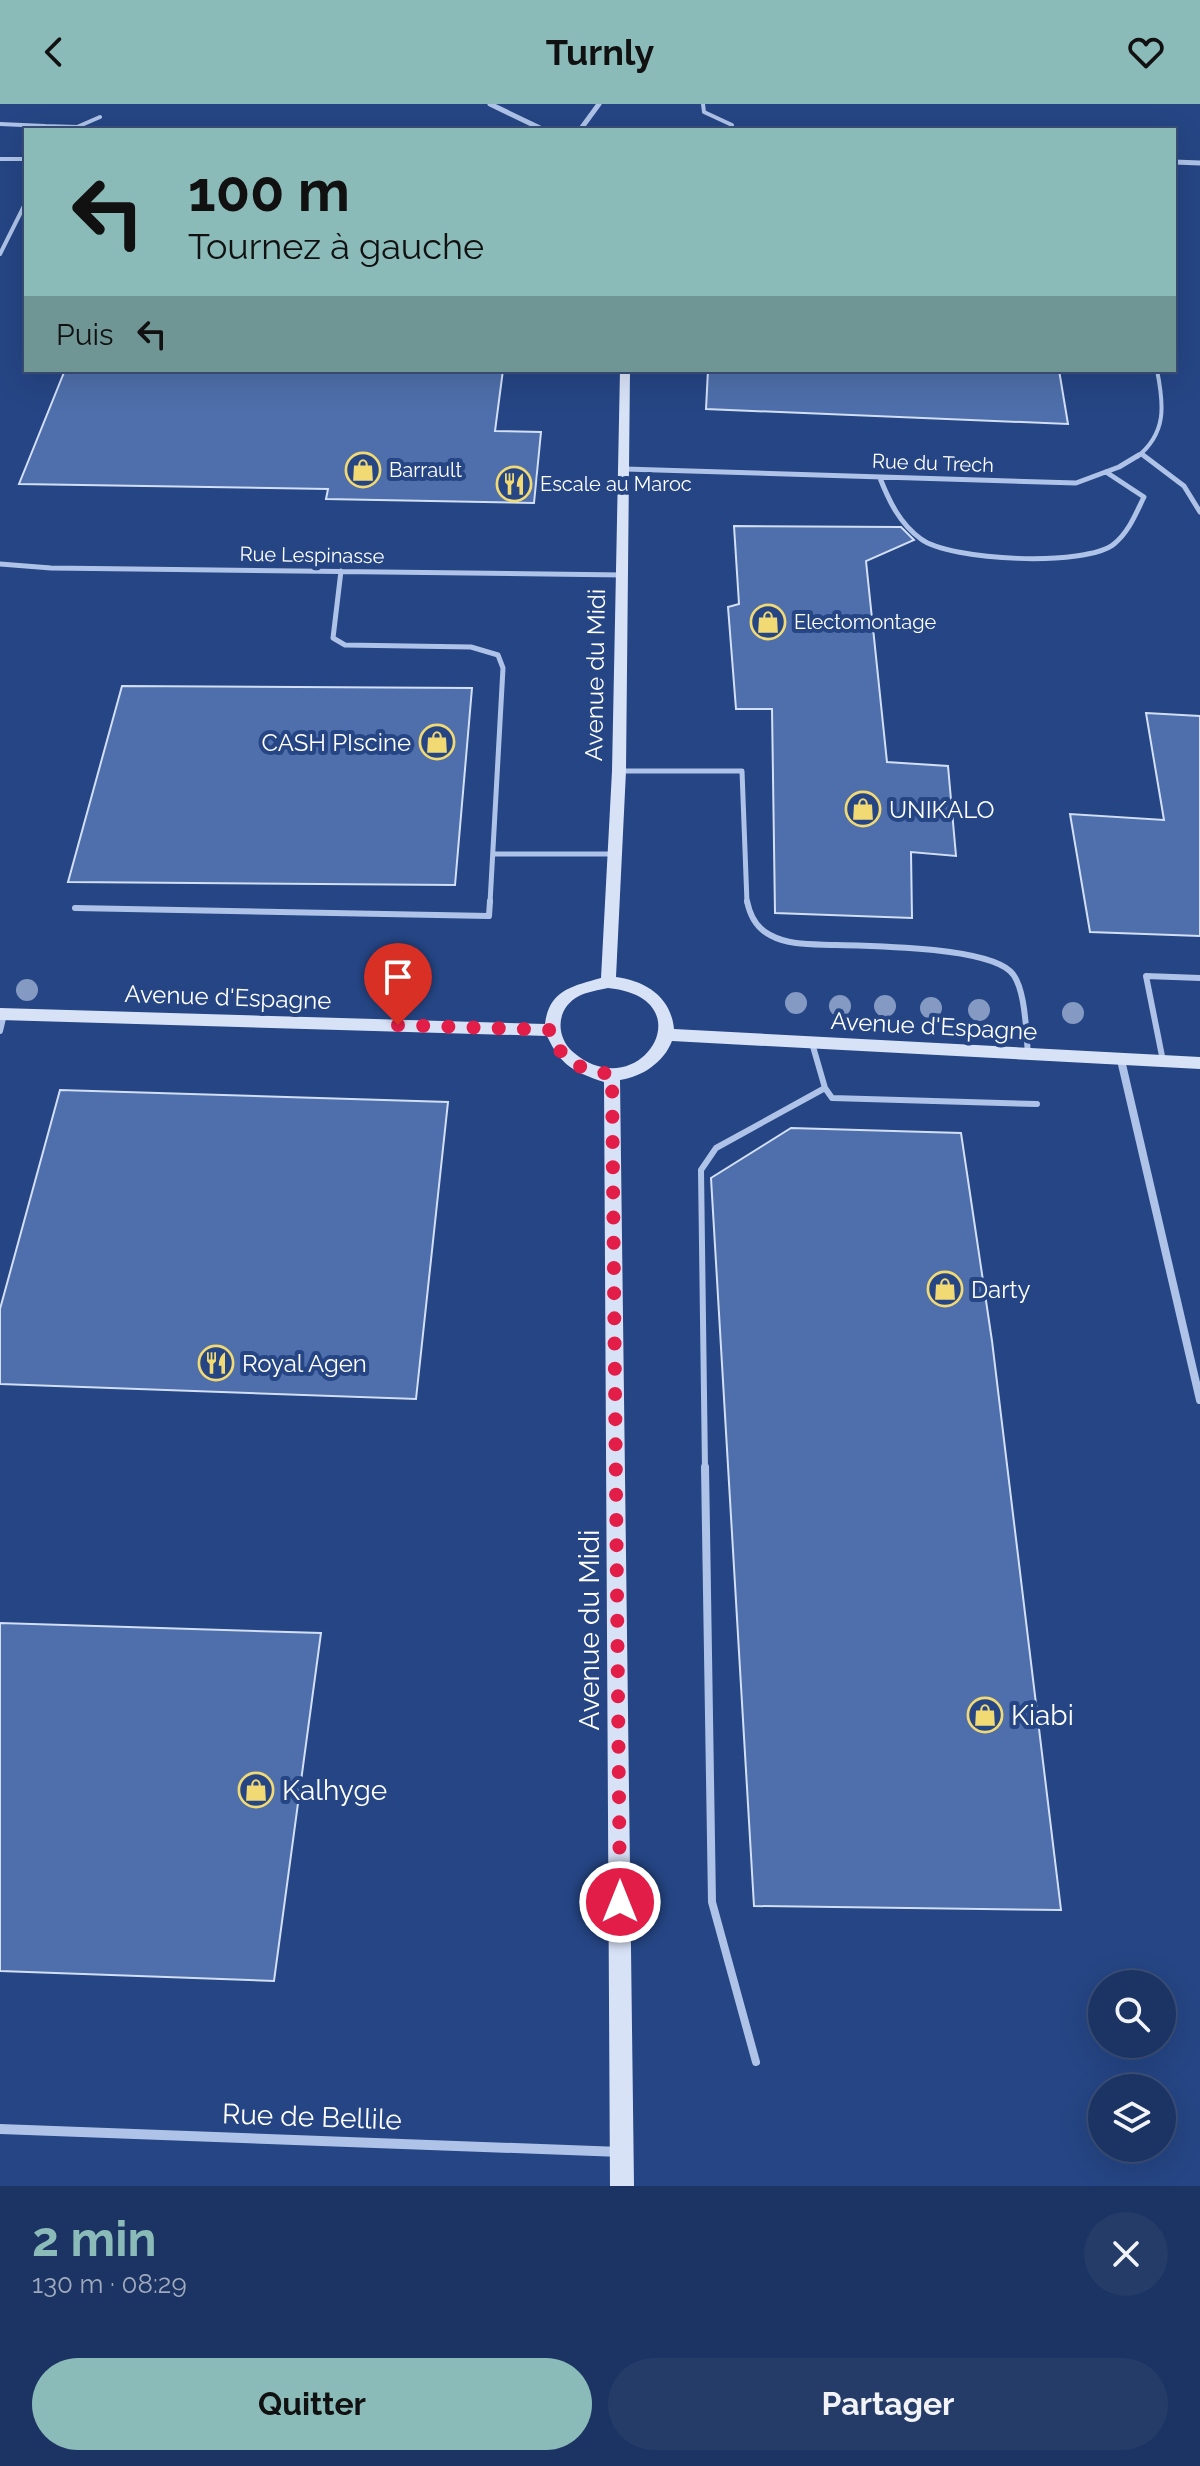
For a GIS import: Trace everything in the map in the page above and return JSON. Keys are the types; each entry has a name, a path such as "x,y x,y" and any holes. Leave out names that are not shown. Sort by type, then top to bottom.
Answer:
{"street":[{"path":"490,104 540,128"},
{"path":"579,128 599,104"},
{"path":"1176,162 1200,163"},
{"name":"Avenue du Midi","path":"608,982 619,771 625,372"},
{"path":"608,982 640,988 652,997 662,1009 666,1035 660,1050 648,1062 612,1074 577,1067 563,1057 554,1044 551,1030 553,1015 567,997 589,984 608,982"},
{"name":"Avenue d'Espagne","path":"2,1014 551,1030"},
{"name":"Avenue d'Espagne","path":"666,1035 1200,1063"},
{"path":"1121,1060 1200,1400"},
{"name":"Avenue du Midi","path":"612,1074 622,2186"},
{"name":"Rue de Bellile","path":"0,2129 622,2152"}],"lane":[{"path":"703,104 704,112 732,125 732,128"},
{"path":"0,124 77,127 100,117"},
{"path":"0,159 24,159"},
{"path":"0,254 24,206"},
{"path":"1158,372 1163,392 1160,433 1143,455 1185,486 1200,512"},
{"name":"Rue du Trech","path":"625,469 1076,483 1143,455"},
{"path":"880,478 891,506 920,540 934,548 1017,558 1083,556 1111,547 1144,497 1106,472"},
{"name":"Rue Lespinasse","path":"0,564 51,568 623,575"},
{"path":"75,908 489,916 503,668 498,655 471,647 345,645 333,638 341,571"},
{"path":"619,771 742,771 746,898 749,915 759,929 773,939 792,943 952,954 982,959 1009,970 1017,983 1029,1056"},
{"path":"493,854 614,854"},
{"path":"1163,1061 1146,976 1200,978"},
{"path":"0,1031 2,1014"},
{"path":"812,1043 825,1088 832,1098 1037,1104"},
{"path":"756,2062 712,1902 701,1170 716,1148 825,1088"}],"building":[{"path":"64,372 503,372 495,431 541,432 534,503 326,499 328,489 19,484"},
{"path":"708,372 1059,372 1068,424 706,409"},
{"path":"734,526 901,527 914,540 866,561 887,762 948,766 956,856 911,852 912,918 775,913 772,709 736,709 728,607 739,604"},
{"path":"122,686 472,688 455,885 68,882"},
{"path":"1146,713 1200,716 1200,936 1090,932 1070,814 1164,820"},
{"path":"60,1090 448,1102 416,1399 0,1384 0,1309"},
{"path":"791,1128 961,1133 992,1341 1061,1910 754,1906 711,1178"},
{"path":"0,1623 321,1633 274,1981 0,1971"}],"place":[{"name":"Barrault","path":"363,470"},
{"name":"Escale au Maroc","path":"514,484"},
{"name":"Electomontage","path":"768,622"},
{"name":"CASH PIscine","path":"437,742"},
{"name":"UNIKALO","path":"863,809"},
{"name":"Darty","path":"945,1289"},
{"name":"Royal Agen","path":"216,1363"},
{"name":"Kiabi","path":"985,1715"},
{"name":"Kalhyge","path":"256,1790"}],"route":[{"path":"398,1025 551,1030 554,1044 563,1057 577,1067 612,1074 620,1902"}]}
